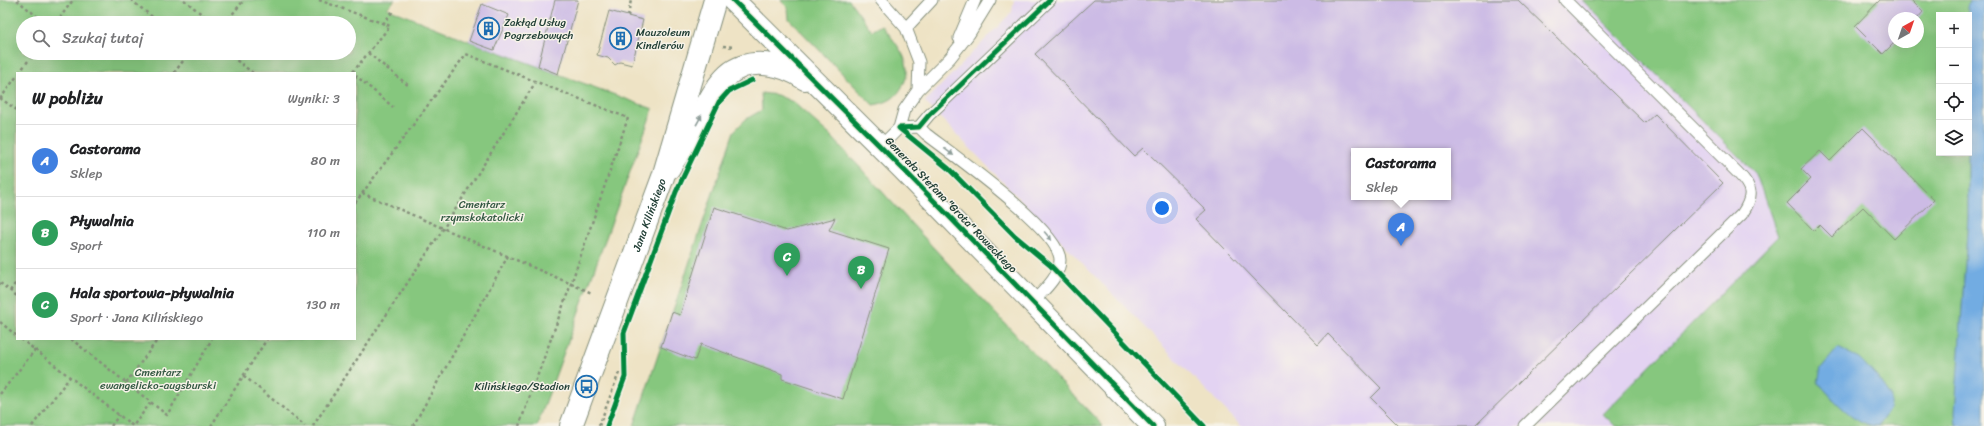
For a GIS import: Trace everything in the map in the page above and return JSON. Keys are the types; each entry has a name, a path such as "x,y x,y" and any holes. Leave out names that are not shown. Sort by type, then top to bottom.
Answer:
{"street":[{"name":"Jana Kilińskiego","path":"571,426 663,177 715,0"},
{"name":"Generała Stefana \"Grota\" Roweckiego","path":"733,0 835,101 1153,426"},
{"path":"663,177 711,96 728,75 736,69 761,64 782,67 802,76 835,101"}],"lane":[{"path":"906,28 932,0"},
{"path":"950,58 973,8 975,0"},
{"path":"880,147 899,128 904,110 918,90 950,58 969,34 990,0"},
{"path":"899,128 919,127 929,115 1050,0"},
{"path":"1525,426 1742,214 1749,203 1751,193 1747,182 1565,0"},
{"path":"883,1 906,28 919,62 918,90"},
{"path":"919,127 1001,192 1050,237 1060,256 1058,270 1032,302"}],"path":[{"path":"17,0 36,16"},
{"path":"61,16 73,0"},
{"path":"131,0 151,16"},
{"path":"184,0 204,16"},
{"path":"231,16 244,0"},
{"path":"319,0 390,26 354,72"},
{"path":"628,16 631,0"},
{"path":"383,24 393,11"},
{"path":"368,53 409,86"},
{"path":"356,202 466,54 535,83 628,118 571,284 519,426"},
{"path":"20,72 29,60"},
{"path":"175,72 184,60"},
{"path":"236,60 252,72"},
{"path":"356,76 392,107"},
{"path":"16,77 0,98 16,109"},
{"path":"313,426 443,229 535,83"},
{"path":"362,193 592,293"},
{"path":"413,426 508,256"},
{"path":"10,291 16,282"},
{"path":"0,283 16,295"},
{"path":"0,322 16,335"},
{"path":"22,340 133,426 152,402"},
{"path":"72,340 167,415 211,340"},
{"path":"126,383 157,340"},
{"path":"211,426 266,340"},
{"path":"0,394 35,350"},
{"path":"624,362 625,377"},
{"path":"599,426 620,370"},
{"path":"244,376 306,426"},
{"path":"32,426 70,377"},
{"path":"111,426 119,415"}],"shaded area":[{"path":"496,0 578,0 558,74 469,41 482,4"},
{"path":"1014,0 1582,0 1756,174 1778,236 1604,414 1615,426 1241,426 925,102 1012,12"}],"green space":[{"name":"Cmentarz rzymskokatolicki","path":"0,0 395,0 387,8 469,41 653,109 537,426 0,426"},
{"path":"780,0 849,0 872,31 882,25 898,46 907,69 906,77 901,90 895,97 883,103 873,105 789,19 788,8"},
{"path":"1582,0 1970,0 1968,12 1936,12 1936,156 1968,156 1968,218 1956,403 1957,426 1615,426 1603,414 1778,236 1756,174"},
{"path":"761,93 777,95 793,102 832,137 954,270 1103,426 634,426 734,131 746,119 762,110"}],"water":[{"path":"1970,0 1984,0 1984,426 1956,426 1955,412 1968,218 1968,156 1972,156 1972,12 1968,12"},
{"path":"1838,348 1859,358 1877,377 1891,397 1889,410 1878,426 1869,425 1853,416 1837,403 1818,382 1821,368"}],"building":[{"path":"555,0 578,0 558,74 538,66"},
{"path":"1094,0 1518,0 1645,123 1655,114 1723,183 1475,426 1399,426 1371,398 1381,388 1328,334 1318,345 1196,219 1206,210 1143,148 1134,156 1035,54"},
{"path":"1880,0 1911,0 1923,12 1888,12 1889,48 1883,54 1855,26"},
{"name":"Zakłąd Usług Pogrzebowych","path":"482,4 509,15 494,50 469,41"},
{"name":"Mauzoleum Kindlerów","path":"609,11 643,20 632,65 620,62 615,65 608,58 597,55"},
{"path":"1863,128 1934,200 1894,239 1863,207 1832,237 1820,225 1814,231 1787,203 1811,179 1801,169 1820,151 1830,161"},
{"path":"714,207 787,231 835,218 829,230 889,249 843,399 782,379 782,374 701,344 695,360 661,347 672,312 680,315"}],"cycle path":[{"path":"733,0 903,169 1153,426"},
{"path":"899,128 919,127 929,115 1050,0"},
{"path":"607,426 625,377 624,333 676,192 719,102 729,91 752,80"},
{"path":"899,128 949,169 1015,236 1050,265 1204,426"}],"place":[{"name":"Zakłąd Usług Pogrzebowych","path":"488,28"},
{"name":"Mauzoleum Kindlerów","path":"620,38"},
{"name":"Castorama","path":"1401,246"},
{"name":"Hala sportowa-pływalnia","path":"787,276"},
{"name":"Pływalnia","path":"861,289"},
{"name":"Kilińskiego/Stadion","path":"586,386"}],"park label":[{"name":"Cmentarz ewangelicko-augsburski","path":"158,378"}]}
